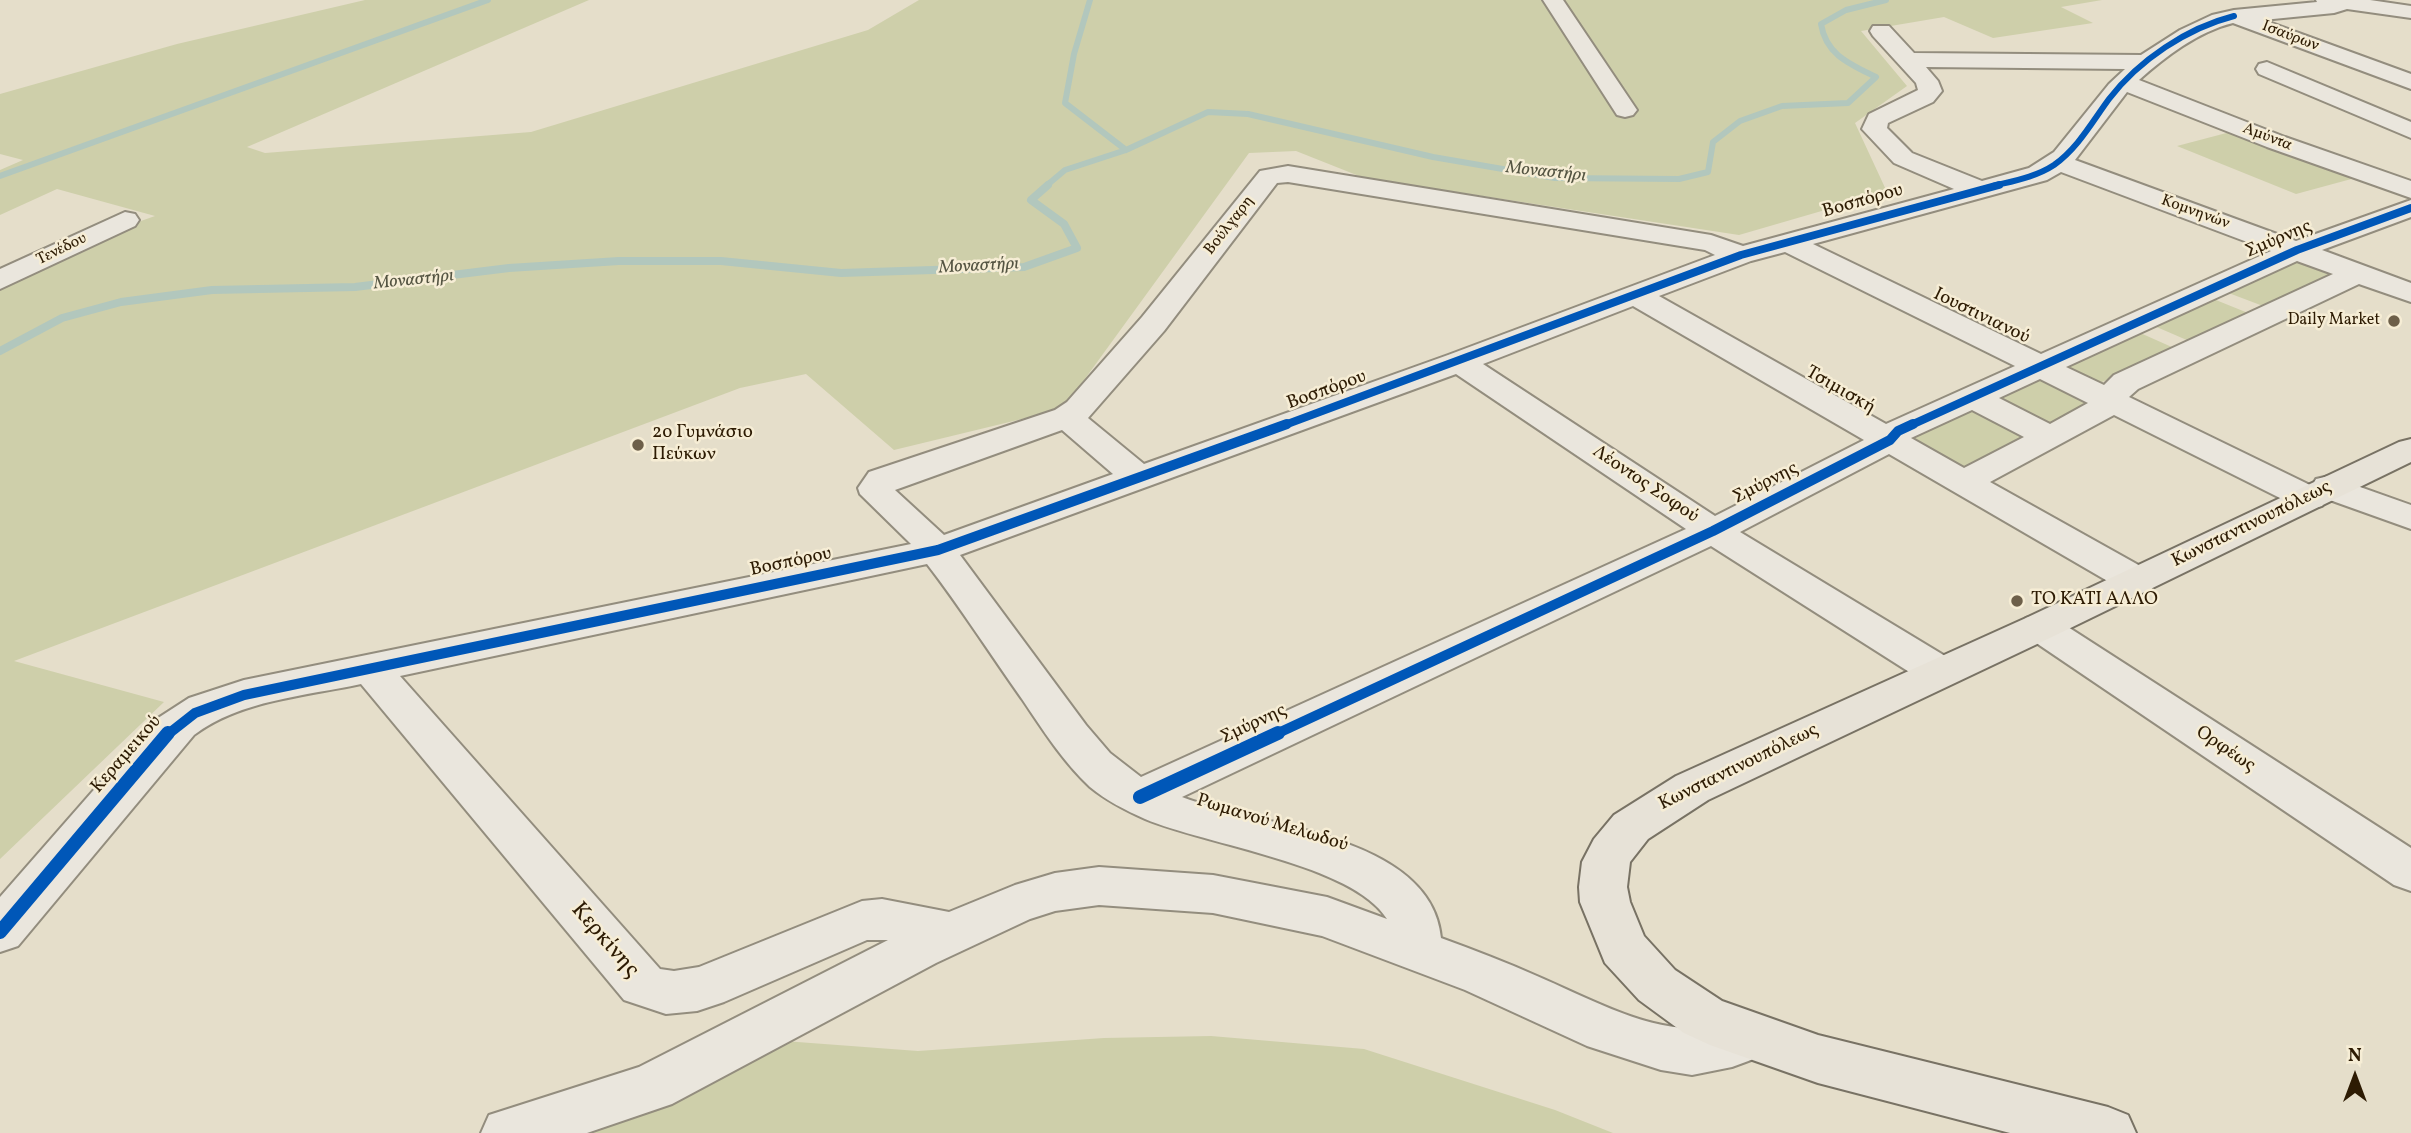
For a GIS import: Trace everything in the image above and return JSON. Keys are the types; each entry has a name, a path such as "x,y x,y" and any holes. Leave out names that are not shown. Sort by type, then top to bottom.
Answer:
{"main road":[{"name":"Κωνσταντινουπόλεως","path":"2108,1133 1895,1080 1745,1035 1682,1004 1657,985 1629,957 1613,928 1605,902 1604,873 1611,852 1640,819 1692,788 2040,627 2411,449"}],"street":[{"path":"1553,0 1625,110"},
{"name":"Ισαύρων","path":"2234,16 2334,7 2335,1 2411,12"},
{"name":"Ισαύρων","path":"2234,16 2411,82"},
{"name":"Βοσπόρου","path":"374,674 938,550 1460,362 1741,255 2028,177 2059,162 2137,72 2211,22 2234,16"},
{"path":"1881,31 1929,83 1929,93 1878,119 1874,129 1903,158 1980,190"},
{"path":"1909,60 2137,72"},
{"path":"2267,69 2411,131"},
{"name":"Αμύντα","path":"2137,72 2380,180 2411,190"},
{"name":"Κομνηνών","path":"2059,162 2411,293"},
{"path":"2380,180 2411,169"},
{"name":"Βούλγαρη","path":"938,550 878,494 876,488 882,480 1067,417 1079,409 1153,324 1269,177 1274,175 1302,176 1711,243 1741,255"},
{"name":"Σμύρνης","path":"1140,797 1713,531 1890,440 1898,431 2297,250 2411,208"},
{"name":"Τενέδου","path":"0,280 125,220"},
{"name":"Ιουστινιανού","path":"1787,242 2110,400 2319,492 2411,518"},
{"path":"1964,482 2095,414 2126,382 2359,273"},
{"path":"2205,291 2269,315"},
{"name":"Τσιμισκή","path":"1635,295 2137,581"},
{"path":"2133,323 2196,350"},
{"name":"Λέοντος Σοφού","path":"1460,362 1713,531 1940,672"},
{"path":"1972,397 2050,437"},
{"path":"1067,417 1139,478"},
{"name":"Ρωμανού Μελωδού","path":"938,550 1081,749 1116,782 1140,797 1196,819 1346,864 1375,877 1398,894 1409,907 1418,929 1417,949"},
{"name":"Ορφέως","path":"2040,627 2405,859"},
{"name":"Κεραμεικού","path":"0,932 180,722 217,702 374,674"},
{"name":"Κερκίνης","path":"374,674 642,985 661,994 682,993 706,987 862,921 882,919 954,933"},
{"path":"509,1133 653,1087 827,995 1015,904 1055,892 1099,886 1213,894 1286,907 1352,925 1417,949 1586,1022 1661,1047 1692,1052 1711,1050 1732,1044 1745,1035"}],"green space":[{"path":"365,0 589,0 247,147 265,153 531,132 868,30 919,0 2102,0 2061,7 2093,23 1993,38 1944,17 1861,31 1907,86 1855,123 1887,192 1739,235 1364,178 1296,151 1249,153 1063,409 894,450 806,374 740,388 14,661 164,702 0,859 0,284 110,232 155,216 57,189 0,215 0,170 23,160 0,154 0,94 177,44"},
{"path":"2234,131 2355,178 2296,194 2177,146"},
{"path":"2299,261 2334,274 2263,306 2226,292"},
{"path":"2211,298 2248,313 2189,341 2152,325"},
{"path":"2138,332 2174,348 2100,383 2062,365"},
{"path":"2036,377 2090,402 2046,427 1989,399"},
{"path":"1974,406 2029,434 1962,468 1910,439"},
{"path":"1211,1036 1364,1049 1555,1110 1613,1133 593,1133 615,1117 784,1041 918,1051 1104,1038"}],"waterway":[{"path":"0,176 488,0"},
{"path":"1090,0 1074,54 1065,103 1126,150"},
{"name":"Μοναστήρι","path":"1126,150 1208,112 1248,114 1433,157 1555,178 1679,179 1708,172 1713,142 1740,121 1782,106 1848,103 1876,77 1848,63 1834,51 1828,44 1821,24 1846,10 1886,0"},
{"name":"Μοναστήρι","path":"1046,186 1065,170 1126,150"},
{"name":"Μοναστήρι","path":"0,351 62,318 121,302 212,290 355,287 509,268 619,261 721,261 841,273 1024,267 1077,248 1064,224 1031,200 1048,185"}],"cycle path":[{"path":"0,932 170,731 195,713 214,704 244,695 938,550 1459,362 1741,255 2038,174 2051,167 2073,148 2117,89 2140,67 2187,34 2234,16"},
{"path":"1140,797 1713,531 1890,440 1898,431 2297,250 2411,208"}],"place":[{"name":"Daily Market","path":"2394,321"},
{"name":"2ο Γυμνάσιο Πεύκων","path":"638,445"},
{"name":"ΤΟ ΚΑΤΙ ΑΛΛΟ","path":"2017,601"}]}
